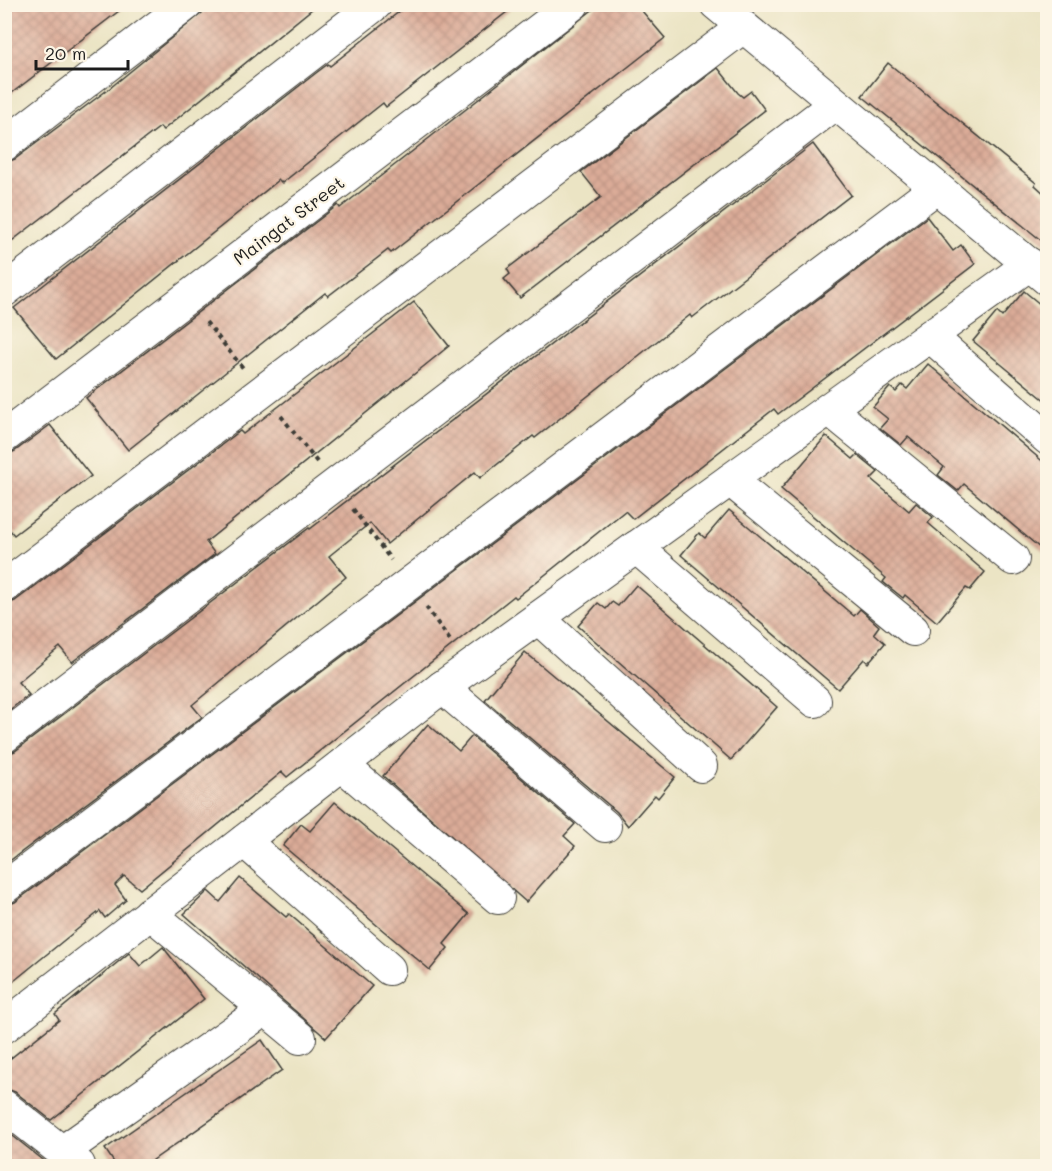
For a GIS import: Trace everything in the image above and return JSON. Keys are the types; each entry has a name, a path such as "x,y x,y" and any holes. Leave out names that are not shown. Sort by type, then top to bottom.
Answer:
{"street":[{"path":"4,145 187,4"},
{"path":"4,291 376,4"},
{"name":"Maingat Street","path":"4,437 573,4"},
{"path":"4,1027 442,687 930,336 1039,272 716,4"},
{"path":"4,587 743,27"},
{"path":"4,737 835,104"},
{"path":"4,888 936,188"},
{"path":"930,336 1047,439"},
{"path":"829,409 1013,559"},
{"path":"730,480 913,630"},
{"path":"636,547 815,701"},
{"path":"538,618 701,766"},
{"path":"442,687 605,826"},
{"path":"342,765 498,898"},
{"path":"244,841 389,969"},
{"path":"150,913 300,1038"},
{"path":"4,1106 71,1159 265,1009"}],"path":[{"path":"188,299 335,485"}],"building":[{"path":"4,4 128,4 4,99"},
{"path":"213,4 318,4 163,130 160,127 4,247 4,163 15,159 110,88"},
{"path":"409,4 446,4 453,13 462,7 465,11 474,4 517,4 386,107 383,103 282,183 279,180 56,359 14,308 316,73 328,64 330,66"},
{"path":"600,4 636,4 665,38 391,253 388,250 328,296 325,293 128,450 86,398 338,205 340,208"},
{"path":"888,63 1036,183 1035,185 1047,196 1047,245 862,96"},
{"path":"718,68 738,93 743,97 751,91 765,110 520,298 504,279 510,274 507,269 601,197 581,172"},
{"path":"813,144 851,195 692,318 690,315 535,438 533,436 480,478 475,472 387,544 370,523 329,556 346,577 192,705 202,717 4,865 4,755 15,751 310,529"},
{"path":"927,217 953,251 961,245 975,264 778,414 774,409 633,519 625,511 516,598 514,596 287,777 282,772 140,889 124,876 115,885 126,900 105,918 100,911 4,989 4,906 15,902"},
{"path":"1024,291 1047,310 1047,402 973,341 997,312 1002,317"},
{"path":"414,302 449,346 206,542 215,554 72,662 60,647 18,682 29,695 4,714 4,605 15,601 240,431 243,434"},
{"path":"928,364 1047,465 1047,554 964,484 958,491 938,475 944,467 908,437 901,445 880,428 888,419 873,407 890,387 896,392 902,385 907,389"},
{"path":"50,425 91,476 14,535 4,523 4,456 15,451"},
{"path":"826,436 853,459 857,455 878,472 871,479 909,511 916,503 933,517 928,523 985,572 970,590 966,588 937,622 905,595 903,598 883,582 886,578 781,489"},
{"path":"729,510 854,616 860,609 879,626 874,633 885,643 868,663 864,659 838,689 681,555 699,533 705,538"},
{"path":"636,585 777,707 731,760 578,626 598,603 606,609 612,602 618,606"},
{"path":"525,652 675,777 658,798 655,795 628,826 617,812 485,700"},
{"path":"428,724 459,751 472,736 575,824 564,836 575,846 526,902 383,776"},
{"path":"335,802 469,914 444,944 448,948 430,970 283,846 301,824 310,831"},
{"path":"240,878 286,917 289,914 372,986 326,1038 184,914 208,891 220,902"},
{"path":"163,947 204,999 51,1120 15,1092 4,1088 4,1067 8,1065 6,1062 59,1020 55,1014 129,953 140,966"},
{"path":"262,1040 282,1070 143,1167 117,1167 105,1149"},
{"path":"4,1129 52,1167 4,1167"}]}
